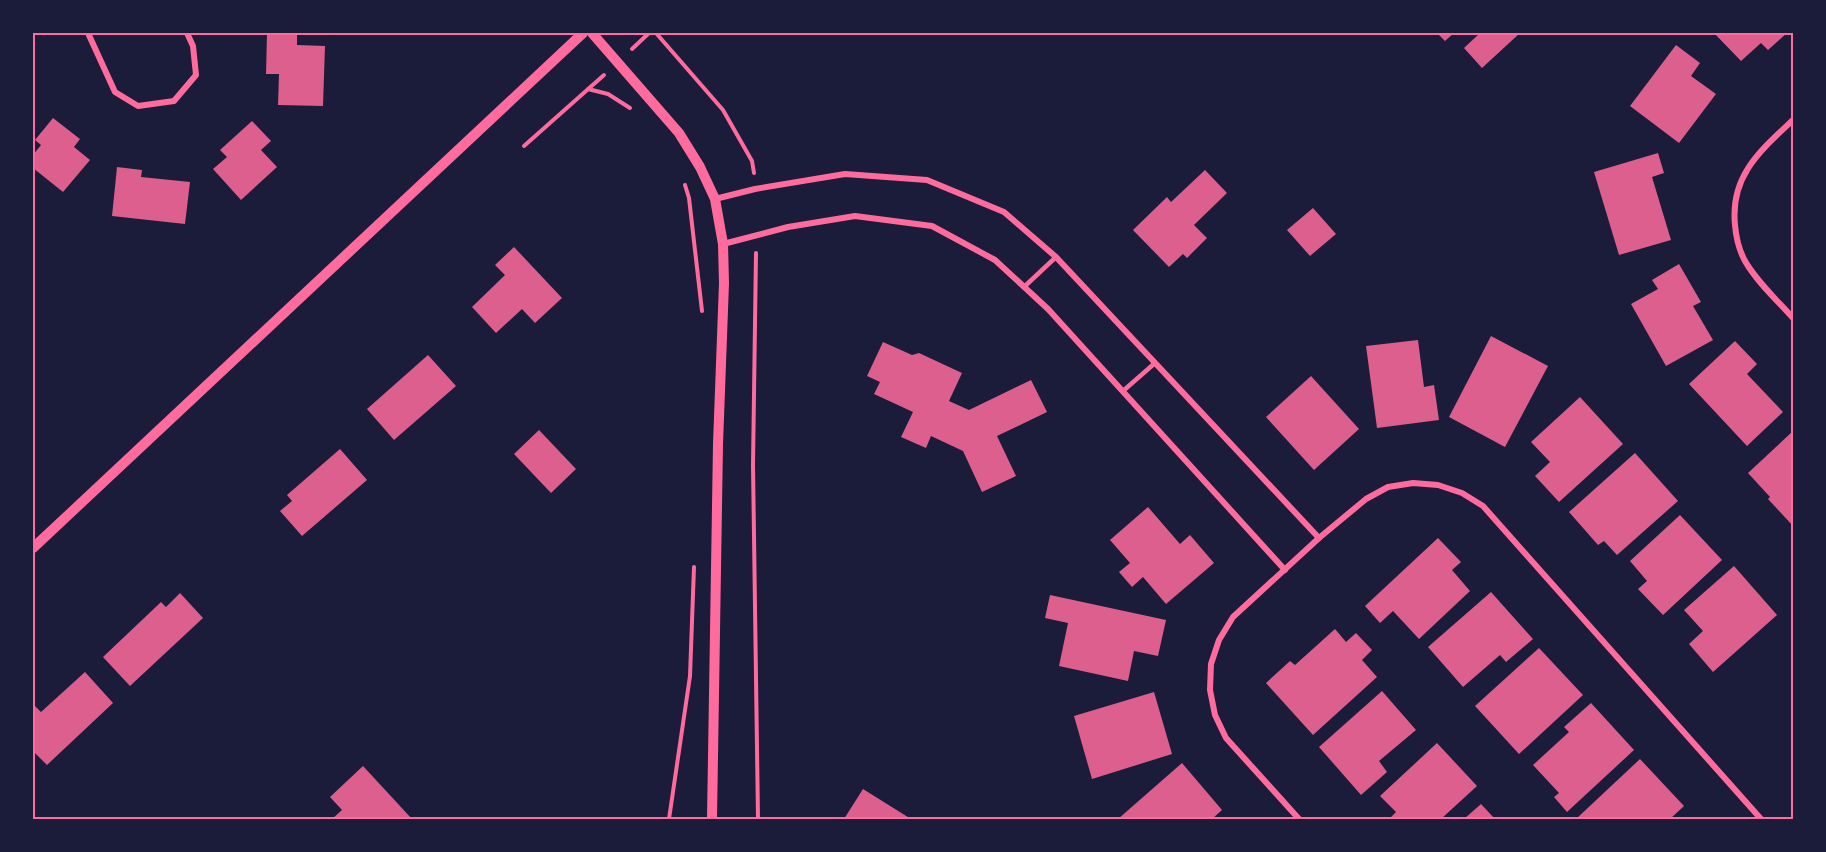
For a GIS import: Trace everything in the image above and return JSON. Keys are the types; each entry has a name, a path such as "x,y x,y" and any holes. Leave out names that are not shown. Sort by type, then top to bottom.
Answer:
{"street":[{"path":"88,33 115,92 138,106 174,101 196,75 193,46 187,33"},
{"path":"33,548 583,33"},
{"path":"592,33 679,133 700,167 715,199 723,244 712,819"},
{"path":"1793,120 1748,166 1738,189 1734,213 1736,237 1744,260 1758,280 1793,318"},
{"path":"715,199 755,189 845,174 927,180 1004,212 1056,257 1319,538"},
{"path":"723,244 788,227 855,216 932,226 995,260 1048,309 1285,570"},
{"path":"1299,819 1227,738 1215,715 1210,690 1211,664 1219,640 1233,617 1319,538 1366,499 1388,488 1413,483 1438,485 1462,493 1483,506 1761,819"}],"lane":[{"path":"1024,287 1056,257"},
{"path":"1122,391 1155,363"}],"path":[{"path":"524,146 649,33"},
{"path":"656,33 723,110 752,161 755,189"},
{"path":"588,89 608,94 636,111"},
{"path":"684,179 689,198 702,316"},
{"path":"756,235 753,465 758,819"},
{"path":"669,819 690,676 695,559"}],"building":[{"path":"267,33 297,33 297,45 325,46 323,106 278,105 279,74 266,74"},
{"path":"1437,33 1454,33 1445,41"},
{"path":"1480,33 1520,33 1482,68 1464,48"},
{"path":"1714,33 1787,33 1768,50 1761,43 1741,61"},
{"path":"1676,45 1700,63 1691,76 1716,94 1679,143 1630,106"},
{"path":"53,118 80,139 74,147 90,160 63,192 33,168 33,155 41,145 35,140"},
{"path":"252,121 271,141 261,150 277,167 241,200 213,169 227,157 220,150"},
{"path":"1658,153 1664,173 1652,177 1671,240 1619,255 1594,172"},
{"path":"117,167 142,170 141,177 190,182 185,224 112,216"},
{"path":"1205,170 1227,193 1194,225 1207,238 1187,258 1183,254 1169,267 1133,230 1167,197 1171,202"},
{"path":"1313,208 1336,234 1310,256 1287,230"},
{"path":"514,247 562,298 535,323 522,309 496,333 472,307 505,275 495,265"},
{"path":"1679,264 1701,302 1693,306 1713,340 1666,366 1631,304 1658,289 1652,280"},
{"path":"1491,336 1548,366 1505,447 1449,417"},
{"path":"1418,340 1424,387 1434,385 1439,420 1377,428 1366,346"},
{"path":"1735,341 1757,364 1747,374 1783,412 1747,446 1689,384"},
{"path":"883,342 912,355 919,353 962,373 949,401 969,410 1031,380 1047,412 997,436 1016,476 982,492 963,451 931,436 926,448 901,437 913,412 874,394 880,382 867,376"},
{"path":"428,355 456,386 394,440 367,409"},
{"path":"1311,376 1359,429 1314,470 1266,417"},
{"path":"1580,397 1623,444 1559,502 1535,476 1550,462 1531,442"},
{"path":"539,430 576,469 551,493 514,454"},
{"path":"1793,431 1793,526 1748,473"},
{"path":"340,449 367,480 302,536 280,511 292,501 287,495"},
{"path":"1635,453 1678,501 1617,555 1604,541 1598,545 1569,512"},
{"path":"1148,507 1180,544 1190,535 1214,563 1166,604 1143,577 1132,587 1119,572 1130,563 1110,540"},
{"path":"1680,515 1722,560 1663,615 1638,589 1647,581 1630,561"},
{"path":"1438,538 1461,562 1452,570 1470,591 1419,639 1393,611 1380,623 1365,606"},
{"path":"1734,566 1777,615 1713,672 1689,644 1703,631 1684,610"},
{"path":"1491,592 1533,639 1506,662 1500,655 1463,687 1428,647"},
{"path":"180,593 203,618 130,686 103,657 161,602 166,607"},
{"path":"1050,595 1166,620 1158,656 1134,651 1128,681 1059,666 1068,623 1045,618"},
{"path":"1335,629 1346,642 1356,633 1372,650 1362,660 1377,677 1313,735 1266,683 1290,661 1295,665"},
{"path":"1539,648 1583,695 1519,754 1475,706"},
{"path":"85,672 113,703 47,765 33,751 33,708 35,706 41,712"},
{"path":"1382,691 1416,730 1379,761 1387,772 1361,795 1319,747"},
{"path":"1154,692 1172,754 1092,779 1074,716"},
{"path":"1591,703 1634,750 1567,812 1554,797 1559,793 1533,765 1569,732 1564,727"},
{"path":"1437,743 1477,786 1441,819 1389,819 1396,812 1380,796"},
{"path":"1640,759 1684,806 1670,819 1576,819"},
{"path":"1182,763 1222,810 1212,819 1118,819"},
{"path":"363,766 412,819 332,819 342,810 330,797"},
{"path":"863,789 911,819 844,819"},
{"path":"1481,804 1495,819 1464,819"}]}
